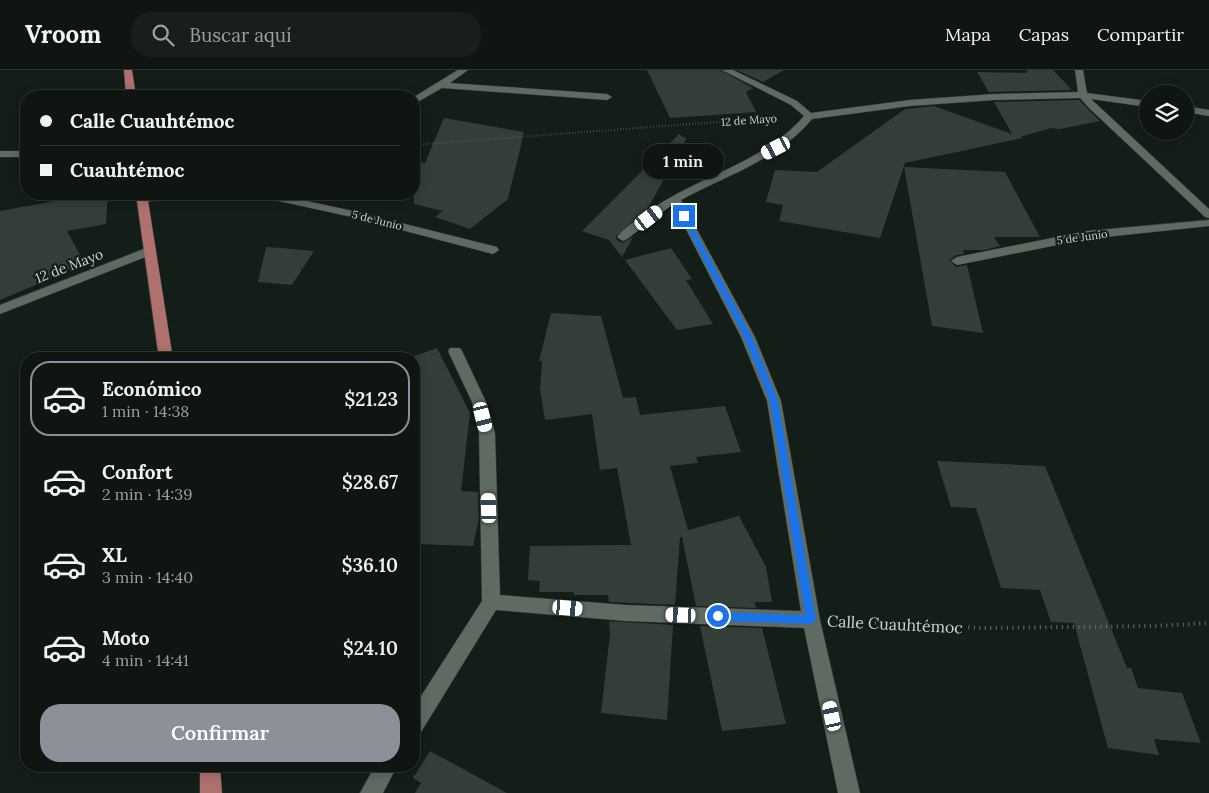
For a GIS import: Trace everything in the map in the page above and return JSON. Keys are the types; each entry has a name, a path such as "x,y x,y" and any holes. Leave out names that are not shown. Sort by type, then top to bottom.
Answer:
{"highway":[{"path":"128,70 130,90"},
{"path":"143,200 165,352"},
{"path":"210,772 211,793"}],"street":[{"path":"420,98 464,70"},
{"path":"726,70 794,102 809,116"},
{"path":"1080,70 1083,95 1092,106 1209,215"},
{"path":"442,85 607,97"},
{"path":"623,237 674,198 776,148 799,131 809,116 919,103 994,97 1083,95 1139,103"},
{"path":"1194,110 1209,112"},
{"path":"0,154 20,154"},
{"path":"674,198 748,337 774,401 811,620 849,793"},
{"name":"5 de Junio","path":"288,200 353,214 493,250"},
{"name":"5 de Junio","path":"957,261 1079,237 1209,222"},
{"name":"12 de Mayo","path":"0,310 149,251"},
{"path":"420,716 492,602 487,433 479,402 456,351"},
{"name":"Calle Cuauhtémoc","path":"492,602 626,613 811,620"},
{"path":"370,793 384,772"}],"path":[{"name":"12 de Mayo","path":"420,145 809,116"},
{"name":"Calle Cuauhtémoc","path":"811,620 985,628 1209,624"}],"building":[{"path":"647,70 720,70 753,88 746,92 756,112 670,118"},
{"path":"737,70 784,70 763,82"},
{"path":"1028,70 1053,70 1072,90 989,92 977,72 1026,73"},
{"path":"1079,100 1100,121 1060,129 1051,128 1020,137 1023,138 905,163 880,238 779,221 783,205 766,202 775,170 817,172 905,109 934,106 1012,134 994,102"},
{"path":"444,118 524,132 508,199 470,229 435,217 443,211 414,204 414,200 420,200 420,162 425,163"},
{"path":"679,134 686,139 647,210 616,236 616,239 622,243 633,237 622,257 609,240 582,231"},
{"path":"904,167 1005,172 1040,237 994,237 1000,246 985,250 963,250 964,254 956,255 949,260 956,267 967,265 983,333 932,326"},
{"path":"61,200 108,200 106,224 67,231 85,264 0,300 0,211"},
{"path":"266,247 314,251 292,285 258,282"},
{"path":"671,248 692,279 686,280 713,324 677,330 625,260"},
{"path":"551,313 601,316 623,398 636,397 640,415 725,406 741,452 696,457 698,463 670,466 688,530 739,516 766,567 772,602 755,602 756,608 696,606 682,537 680,537 675,605 609,602 608,595 574,595 574,592 539,592 540,581 528,580 530,546 631,545 617,468 600,470 592,414 545,420 540,389 542,361 539,361"},
{"path":"437,348 470,413 461,491 478,492 479,518 473,546 420,544 420,354"},
{"path":"937,461 1045,466 1127,668 1131,668 1138,688 1182,693 1201,743 1154,739 1159,755 1108,748 1074,623 1051,622 1040,590 1001,588 976,508 951,507"},
{"path":"609,621 673,625 667,720 601,713 610,634"},
{"path":"700,626 762,628 786,724 722,731"},
{"path":"430,751 507,793 415,793 421,783 413,778 417,772 420,772 420,767"}],"route":[{"path":"684,216 748,337 774,401 811,620 718,616"}]}
